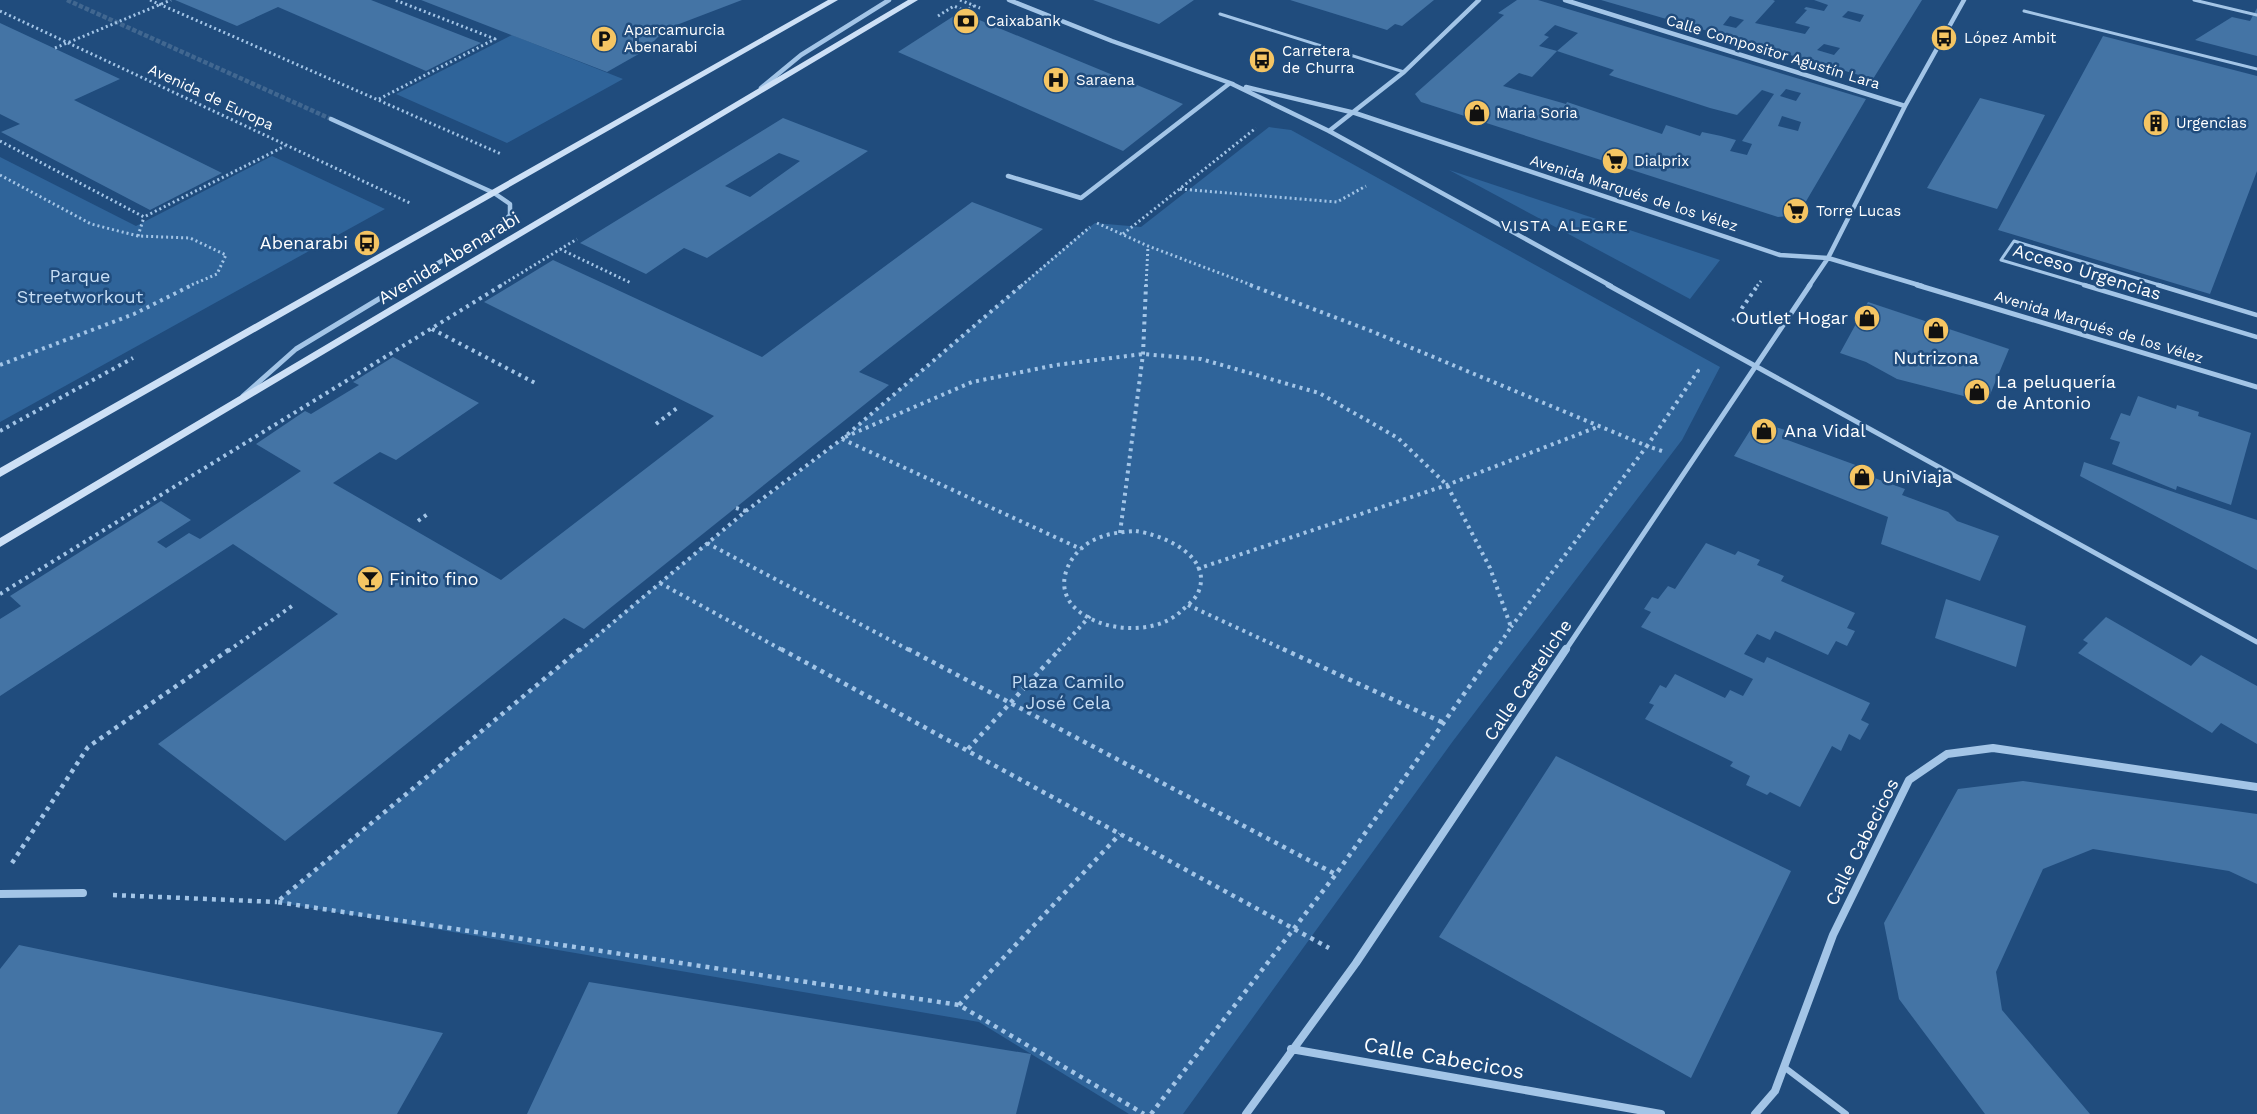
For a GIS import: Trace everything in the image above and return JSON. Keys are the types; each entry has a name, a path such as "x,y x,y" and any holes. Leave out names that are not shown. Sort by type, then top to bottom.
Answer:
{"main road":[{"name":"Avenida Abenarabi","path":"0,473 834,0"},
{"name":"Avenida Abenarabi","path":"0,543 914,0"}],"street":[{"path":"749,98 801,56 889,0"},
{"name":"Avenida Marqués de los Vélez","path":"1009,0 1112,41 1230,83 1355,113 1780,255 1828,258 2257,387"},
{"path":"1329,131 1355,113 1404,72 1479,0"},
{"name":"Calle Compositor Agustín Lara","path":"1565,0 1905,106"},
{"name":"Calle Casteliche","path":"1246,1114 1291,1049 1356,963 1828,258 1905,106 1964,0"},
{"path":"1008,176 1081,198 1230,83 1329,131 2257,642"},
{"path":"228,408 296,350 498,227 510,215 510,204 494,193 331,119"},
{"name":"Calle Cabecicos","path":"1755,1114 1775,1091 1833,935 1909,780 1947,754 1993,748 2257,787"},
{"path":"0,894 83,893"},
{"name":"Calle Cabecicos","path":"1291,1049 1661,1114"},
{"path":"1784,1067 1846,1114"}],"lane":[{"path":"2194,0 2257,15"},
{"path":"2024,11 2257,69"},
{"path":"1220,14 1404,72"},
{"name":"Acceso Urgencias","path":"2257,315 2014,241 2001,260 2257,338"}],"path":[{"path":"150,0 504,155"},
{"path":"55,48 171,0"},
{"path":"378,100 495,39 395,0"},
{"path":"935,18 954,6 965,11 984,0"},
{"name":"Avenida de Europa","path":"0,11 412,204"},
{"path":"1123,234 1262,124"},
{"path":"0,141 144,217"},
{"path":"138,236 144,217 286,145"},
{"path":"0,175 91,224 138,236 190,238 226,255 217,274 167,296 134,314 0,364"},
{"path":"1179,189 1337,202 1370,183 1360,178"},
{"path":"277,902 746,511 842,439 1095,223 1148,246 1371,331 1647,446 1692,462"},
{"path":"0,594 579,238"},
{"path":"1120,532 1143,354 1148,246"},
{"path":"560,249 631,283"},
{"path":"1151,1114 1295,930 1446,724 1511,627 1647,446 1780,255"},
{"path":"431,328 537,384"},
{"path":"842,439 972,382 1056,364 1143,354 1201,359 1319,393 1398,438 1447,485 1490,568 1511,627"},
{"path":"1688,365 1698,371"},
{"path":"656,424 677,408"},
{"path":"1197,569 1447,485 1601,426"},
{"path":"842,439 1081,549"},
{"path":"736,507 746,511"},
{"path":"418,521 429,513"},
{"path":"1120,532 1152,533 1182,546 1192,556 1201,581 1198,594 1175,619 1154,627 1132,629 1108,626 1074,606 1065,592 1063,576 1068,561 1097,538 1120,532"},
{"path":"707,543 1335,874"},
{"path":"660,583 968,749 1356,963"},
{"path":"1188,605 1446,724"},
{"path":"6,872 88,747 292,606"},
{"path":"968,749 1090,616"},
{"path":"959,1005 1120,834"},
{"path":"83,893 277,902 959,1005 1144,1114"}],"green space":[{"path":"512,35 623,79 507,143 396,94"},
{"name":"Plaza Camilo José Cela","path":"1269,127 1291,130 1720,367 1682,440 1453,741 1183,1114 1129,1114 979,1022 277,902 707,543 842,439 1079,235 1095,223 1141,227"},
{"name":"Parque Streetworkout","path":"272,156 385,209 0,422 0,157 136,226"},
{"path":"1449,170 1720,260 1690,299"}],"building":[{"path":"175,0 371,0 481,43 426,71 278,7 237,26"},
{"path":"421,0 742,0 666,29 644,51 607,72"},
{"path":"1093,0 1194,0 1159,24"},
{"path":"1290,0 1434,0 1402,26 1395,24 1387,30"},
{"path":"1517,0 1538,0 1866,99 1798,215 1778,217 1421,102 1415,94 1504,15 1498,13","holes":["1555,25 1578,33 1557,51 1539,46 1549,37 1544,35","1557,51 1614,70 1609,75 1737,115 1762,90 1774,94 1742,141 1752,144 1747,155 1730,151 1736,140 1702,132 1700,136 1666,125 1662,134 1567,102 1566,104 1503,86 1519,73 1532,77","1786,89 1801,93 1796,101 1780,96","1782,116 1801,122 1798,131 1778,126"]},
{"path":"1601,0 1773,0 1775,1 1755,23 1805,34 1810,27 1795,23 1807,10 1804,9 1806,7 1824,11 1828,5 1814,0 1922,0 1873,79","holes":["1848,11 1864,15 1860,22 1842,17","1730,16 1744,20 1736,28 1723,25","1824,44 1840,48 1834,55 1817,50"]},
{"path":"2257,8 2257,56 2195,40 2232,17 2250,21"},
{"path":"960,12 1183,104 1123,151 898,52"},
{"path":"0,23 120,79 74,100 222,173 150,210 1,132 20,124 0,114"},
{"name":"Urgencias","path":"2103,36 2257,76 2257,171 2210,294 1998,230"},
{"path":"1980,98 2045,115 1997,209 1927,188"},
{"path":"783,118 868,151 707,258 684,248 646,274 580,243","holes":["779,153 800,161 750,197 725,186"]},
{"path":"972,202 1043,229 859,372 889,385 584,629 564,618 285,841 158,744 338,614 233,544 0,696 0,619 21,606 10,596 161,501 191,520 157,542 166,548 189,533 200,539 301,471 256,444 305,411 311,414 359,385 353,382 393,357 479,403 396,460 380,452 333,483 501,580 714,416 484,302 553,260 762,357"},
{"path":"1868,302 2009,349 1987,402 1897,379 1866,362 1840,353"},
{"path":"2138,396 2176,409 2177,405 2199,412 2198,416 2251,433 2231,505 2177,486 2176,490 2112,464 2120,442 2110,439 2121,413 2130,416"},
{"path":"1756,421 1785,430 1782,438 1861,467 1866,475 1905,489 1902,495 1948,512 1957,521 1999,536 1980,581 1881,544 1888,517 1734,456"},
{"path":"2084,462 2257,520 2257,570 2080,476"},
{"path":"1706,543 1735,555 1738,551 1760,560 1757,565 1784,576 1781,581 1855,613 1847,628 1855,631 1847,646 1836,641 1828,655 1775,631 1770,640 1757,634 1744,654 1764,663 1767,657 1870,703 1861,720 1869,724 1860,740 1849,734 1841,751 1832,746 1800,807 1770,792 1767,795 1746,785 1750,776 1730,766 1733,762 1645,719 1654,705 1649,703 1660,685 1666,688 1675,674 1725,698 1730,690 1743,696 1753,679 1641,627 1651,612 1644,609 1652,597 1658,599 1668,586 1675,589"},
{"path":"1946,599 2026,626 2016,667 1935,638"},
{"path":"2106,617 2191,666 2201,655 2257,686 2257,744 2221,723 2212,733 2078,653 2088,643 2083,640"},
{"path":"1556,756 1791,871 1691,1078 1439,937"},
{"path":"2023,781 2257,814 2257,884 2229,871 2093,849 2043,869 1996,972 2002,1010 2090,1114 1985,1114 1899,999 1884,923 1958,789"},
{"path":"19,945 443,1033 397,1114 0,1114 0,969"},
{"path":"589,982 1031,1054 1016,1114 527,1114"}],"tunnel":[{"path":"67,0 331,119"}],"place":[{"name":"Caixabank","path":"966,21"},
{"name":"López Ambit","path":"1944,38"},
{"name":"Aparcamurcia Abenarabi","path":"604,39"},
{"name":"Carretera de Churra","path":"1262,60"},
{"name":"Saraena","path":"1056,80"},
{"name":"Maria Soria","path":"1477,113"},
{"name":"Urgencias","path":"2156,123"},
{"name":"Dialprix","path":"1615,161"},
{"name":"Torre Lucas","path":"1796,211"},
{"name":"Abenarabi","path":"367,243"},
{"name":"Outlet Hogar","path":"1867,318"},
{"name":"Nutrizona","path":"1936,330"},
{"name":"La peluquería de Antonio","path":"1977,392"},
{"name":"Ana Vidal","path":"1764,431"},
{"name":"UniViaja","path":"1862,477"},
{"name":"Finito fino","path":"370,579"}],"district":[{"name":"VISTA ALEGRE","path":"1565,225"}]}
